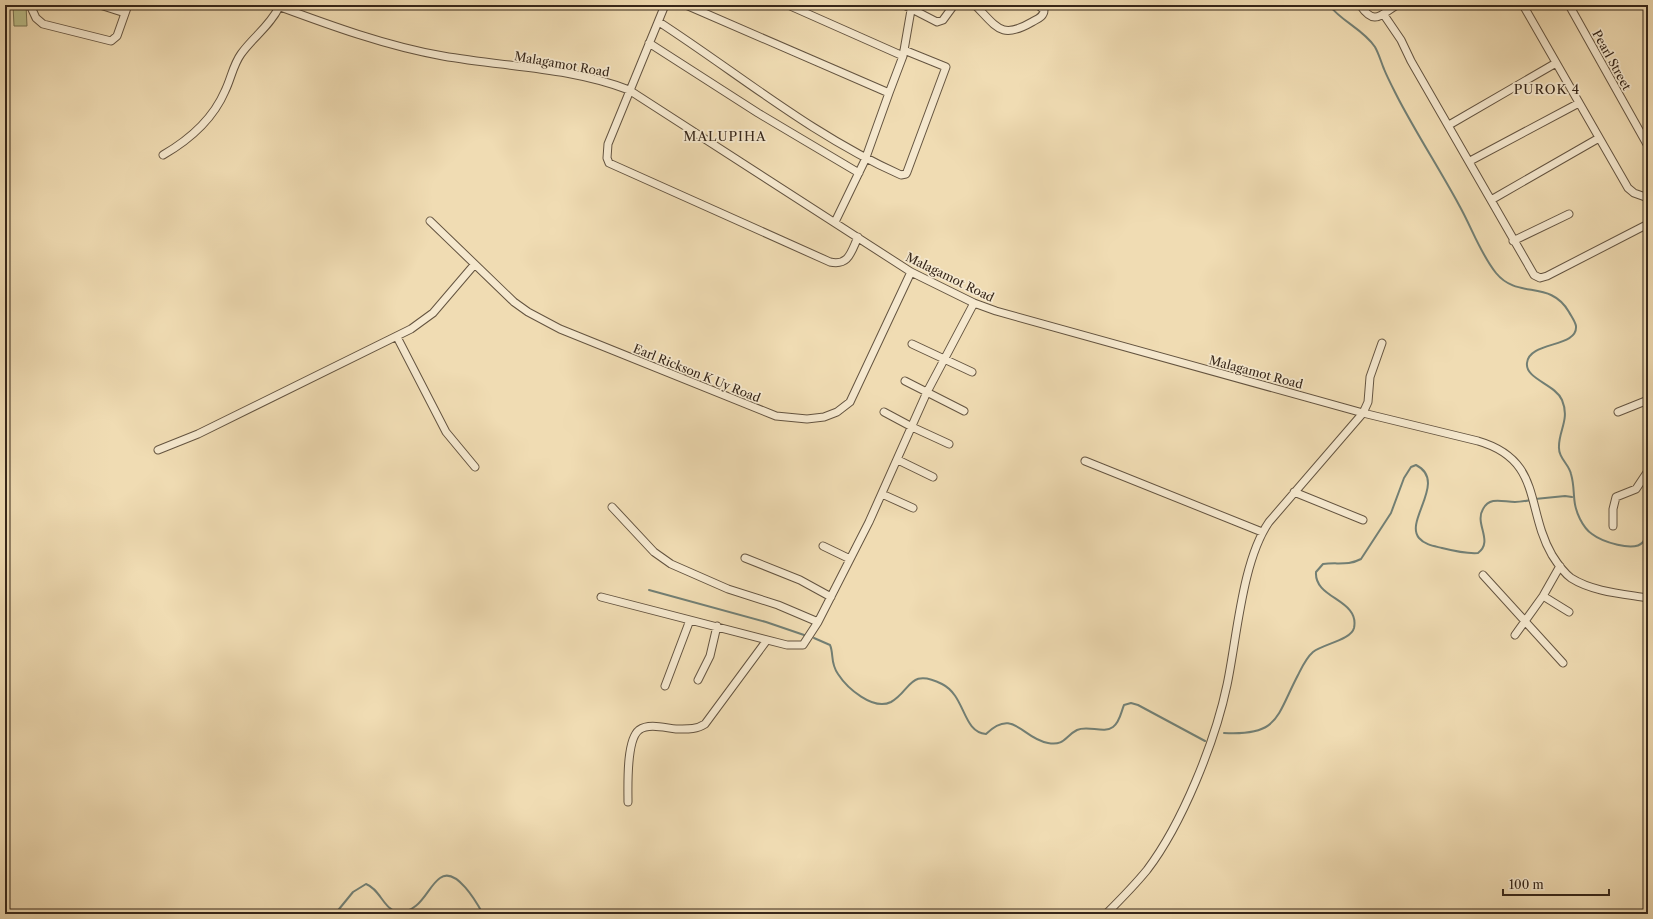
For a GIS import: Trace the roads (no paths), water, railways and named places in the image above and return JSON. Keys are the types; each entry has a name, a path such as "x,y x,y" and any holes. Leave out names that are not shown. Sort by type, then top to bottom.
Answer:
{"street":[{"path":"30,5 36,18 43,24 110,41 115,40 128,5"},
{"path":"100,5 125,13"},
{"path":"665,5 608,144 606,152 609,162 830,262 839,264 844,262 858,237"},
{"path":"686,5 889,93"},
{"path":"658,22 710,55 762,94 865,160 901,175 906,174 946,68 944,65 903,53 788,5"},
{"path":"904,5 911,10 937,22 943,20 954,5"},
{"path":"975,5 998,27 1009,31 1015,31 1040,17 1044,10 1038,5"},
{"path":"1360,5 1372,16 1384,15 1397,5"},
{"path":"1523,5 1628,188 1634,193 1648,198"},
{"name":"Pearl Street","path":"1569,5 1648,146"},
{"path":"163,155 188,139 214,112 226,90 241,54 270,22 277,6"},
{"name":"Malagamot Road","path":"277,6 404,48 443,56 573,75 608,82 629,90 911,272 974,303 1017,318 1363,413 1478,441 1495,447 1509,456 1527,478 1545,540 1560,566 1572,578 1593,587 1648,598"},
{"path":"835,222 865,160 903,53 911,10"},
{"path":"1384,15 1401,40 1411,61 1470,161 1531,272 1540,278 1648,224"},
{"path":"649,43 758,112 859,173"},
{"path":"1449,125 1556,62"},
{"path":"1470,161 1579,103"},
{"path":"1491,200 1599,138"},
{"path":"1513,241 1569,214"},
{"name":"Earl Rickson K Uy Road","path":"430,221 474,265 528,312 560,329 766,413 786,417 807,419 833,415 850,402 911,272"},
{"path":"158,450 198,434 411,329 433,313 474,265"},
{"path":"601,597 767,640 794,646 803,646 818,622 850,559 898,460 927,392 974,303"},
{"path":"397,337 446,432 475,467"},
{"path":"1106,914 1135,884 1155,858 1178,818 1201,767 1227,686 1249,571 1254,551 1262,532 1294,492 1363,413 1368,402 1370,377 1382,343"},
{"path":"912,344 972,372"},
{"path":"905,381 964,411"},
{"path":"1618,412 1648,400"},
{"path":"884,412 949,444"},
{"path":"898,460 933,477"},
{"path":"1085,461 1262,532"},
{"path":"1613,526 1613,509 1616,497 1636,489 1648,471"},
{"path":"1294,492 1363,520"},
{"path":"882,494 913,508"},
{"path":"612,507 654,552 671,564 728,588 778,605 818,622"},
{"path":"823,546 850,559"},
{"path":"745,558 800,580 831,597"},
{"path":"1515,635 1543,596 1560,566"},
{"path":"1483,575 1563,663"},
{"path":"1543,596 1569,612"},
{"path":"665,686 690,620"},
{"path":"698,680 710,656 717,626"},
{"path":"628,802 630,751 639,730 652,726 693,729 699,728 705,724 767,640"}],"waterway":[{"path":"1329,5 1334,11 1365,35 1375,47 1387,77 1399,100 1464,214 1485,257 1496,273 1505,281 1514,286 1543,292 1553,296 1561,302 1574,320 1576,326 1575,333 1562,342 1536,351 1530,356 1527,363 1528,369 1535,378 1558,394 1562,400 1565,419 1559,440 1559,450 1570,470 1577,513 1580,519 1588,531 1602,540 1625,546 1639,545 1643,542 1646,534 1648,507"},
{"path":"1224,733 1242,733 1256,731 1266,727 1279,713 1306,660 1311,654 1318,649 1348,636 1352,632 1354,628 1354,618 1350,611 1322,588 1317,581 1316,572 1323,564 1347,563 1361,559 1391,513 1404,478 1411,467 1416,465 1425,472 1428,481 1427,491 1417,522 1416,531 1421,540 1433,546 1460,552 1478,553 1484,543 1481,515 1486,505 1493,501 1517,502 1531,500"},
{"path":"1535,499 1565,496 1572,497"},
{"path":"649,590 766,622 807,636"},
{"path":"814,638 830,645 836,670 842,680 861,697 869,701 884,704 891,702 898,697 912,682 917,679 931,679 950,690 956,697 972,727 978,732 986,734 996,726 1004,723 1011,724 1039,740 1054,744 1061,742 1077,730 1086,728 1105,730 1113,727 1119,720 1124,705 1131,703 1138,705 1205,741"},
{"path":"335,914 353,892 366,884 375,890 385,904 393,910 398,912 406,911 418,904 435,882 446,876 453,877 465,887 483,914"}],"district":[{"name":"PUROK 4","path":"1547,89"},
{"name":"MALUPIHA","path":"725,136"}]}
